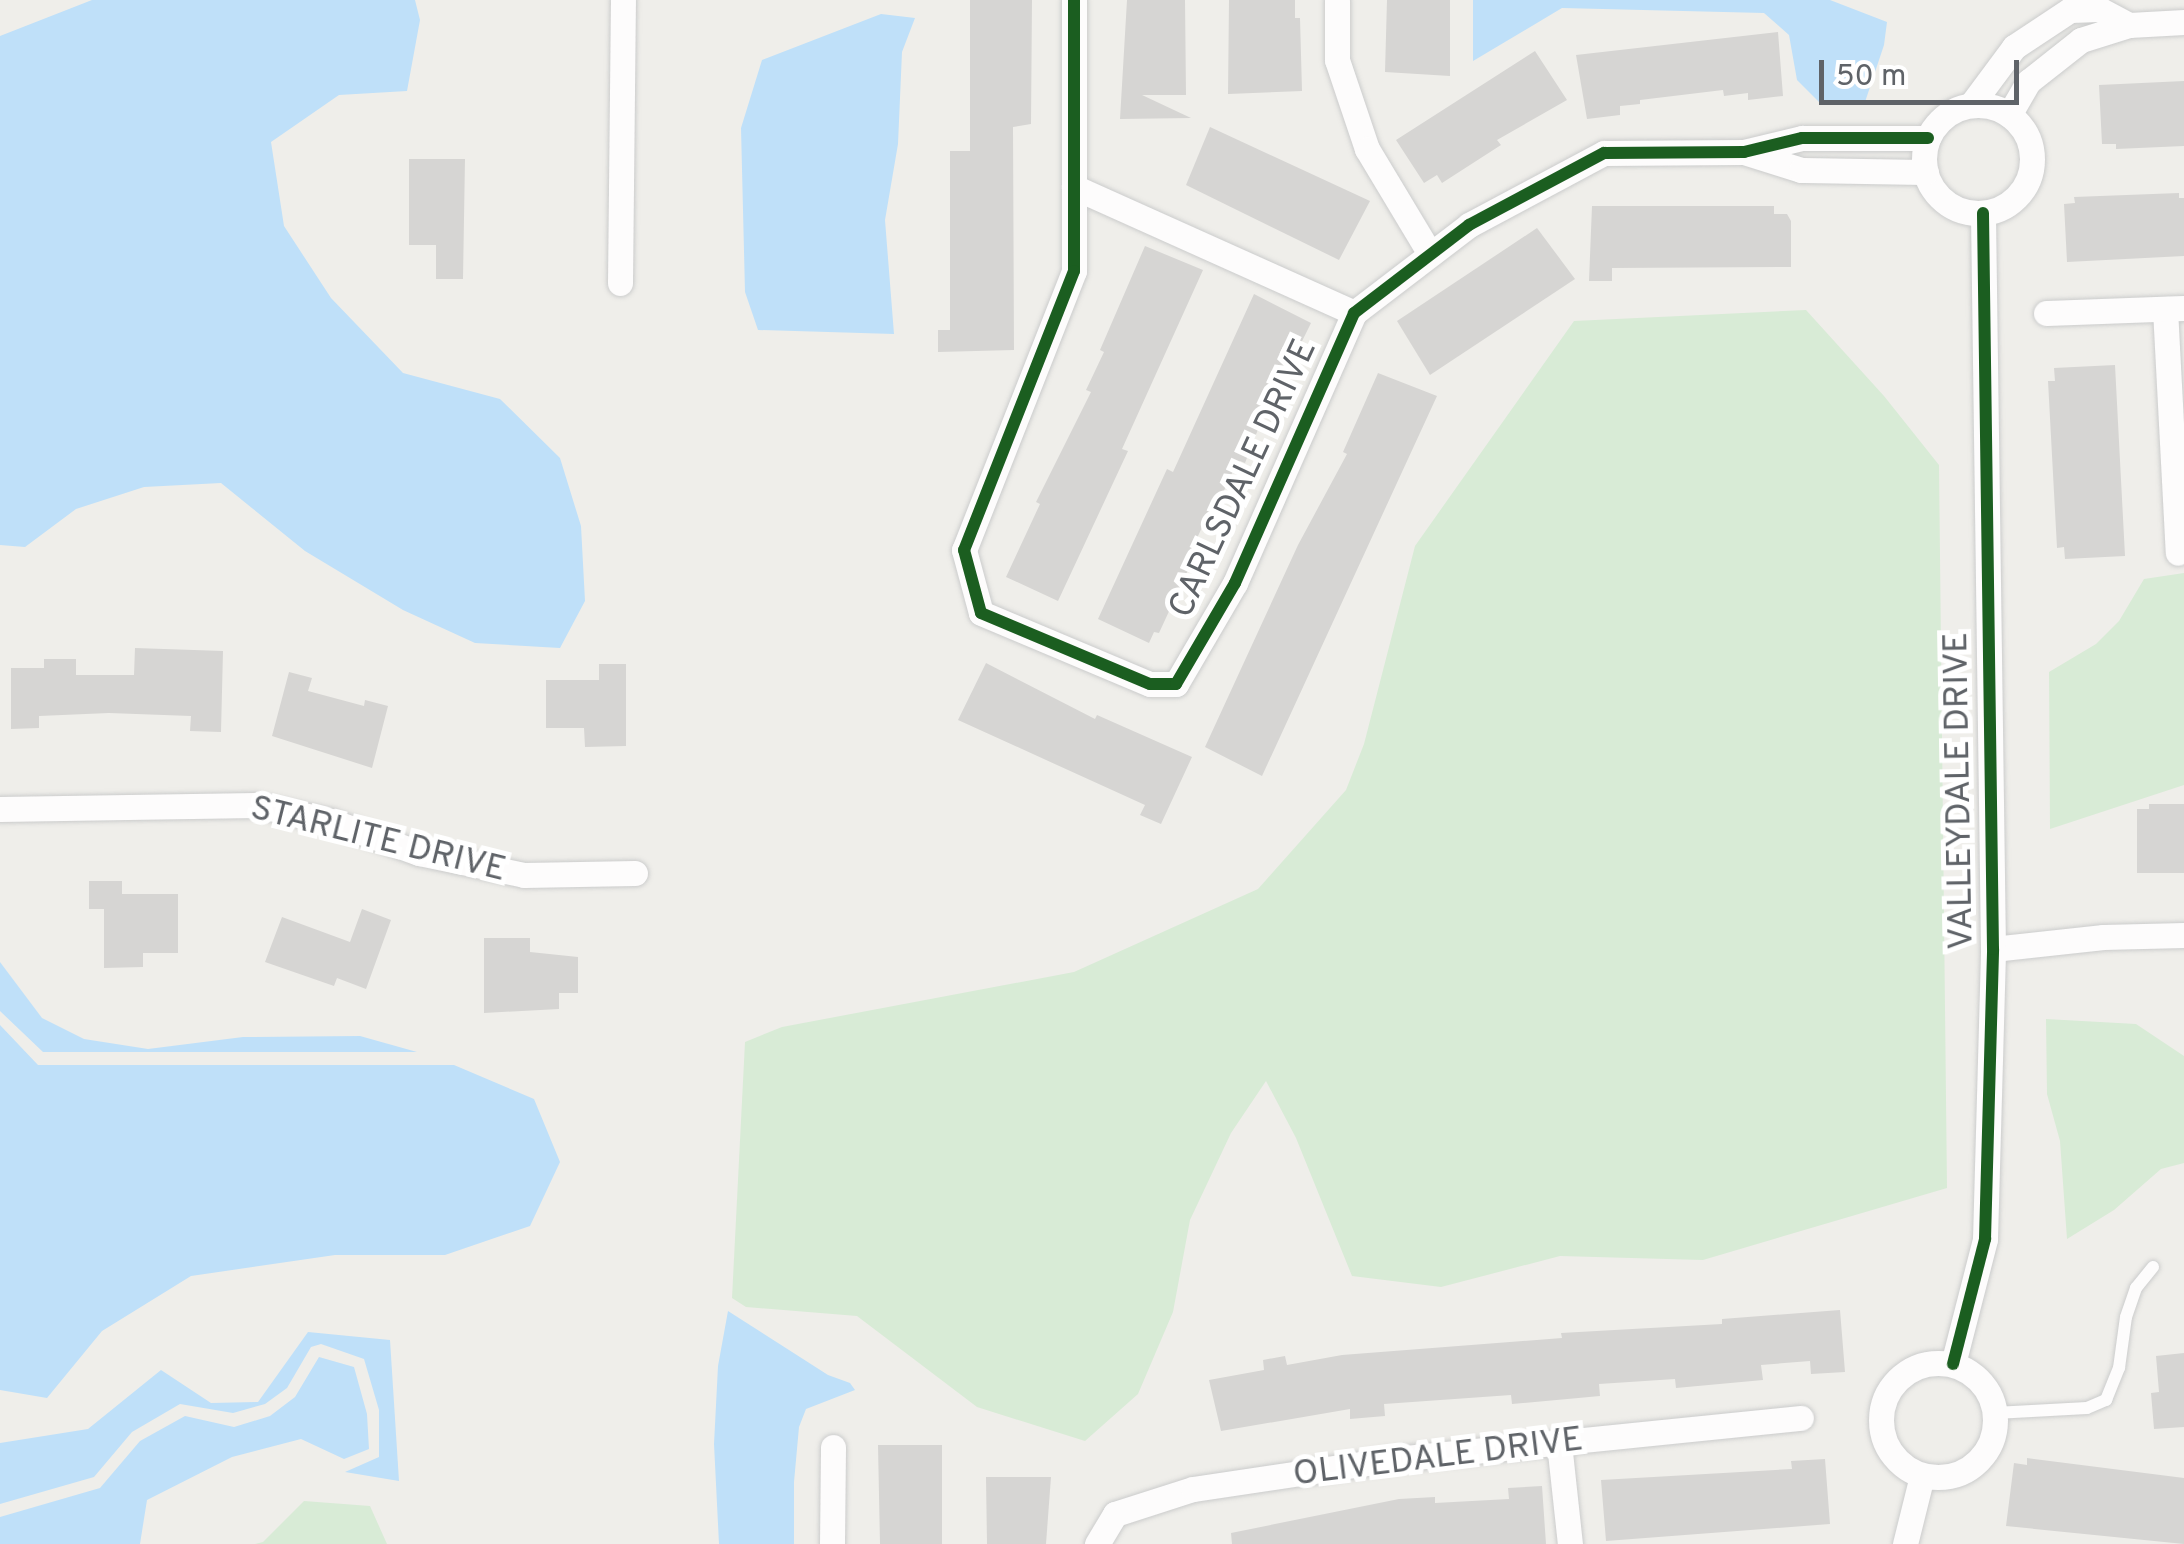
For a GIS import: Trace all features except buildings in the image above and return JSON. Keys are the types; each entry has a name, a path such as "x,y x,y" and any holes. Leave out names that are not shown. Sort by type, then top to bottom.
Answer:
{"street":[{"path":"620,283 623,0"},
{"name":"CARLSDALE DRIVE","path":"1074,0 1074,271 964,550 981,613 1150,684 1176,684 1235,583 1354,313 1468,224 1604,153 1744,152 1802,138 1928,138"},
{"path":"1337,0 1337,60 1367,149 1430,254"},
{"path":"1971,105 2009,115 2029,140 2030,172 2013,200 1983,212 1968,212 1941,198 1926,172 1928,138 1946,116 1971,105 2000,62 2043,24 2070,10 2088,8 2099,9 2128,25"},
{"path":"2009,115 2029,81 2081,40 2128,25 2184,22"},
{"path":"2043,24 2060,53"},
{"path":"1838,171 1839,138"},
{"name":"CARLSDALE DRIVE","path":"1744,152 1801,170 1926,172"},
{"path":"1074,187 1354,313"},
{"name":"VALLEYDALE DRIVE","path":"1953,1364 1985,1240 1994,948 1983,212"},
{"path":"2046,312 2174,308 2178,553"},
{"name":"STARLITE DRIVE","path":"0,809 256,805 330,821 419,854 524,875 635,873"},
{"path":"1994,948 2103,937 2184,936"},
{"path":"1930,1363 1953,1364 1974,1375 1988,1392 1995,1414 1989,1446 1966,1471 1945,1478 1922,1476 1902,1466 1887,1448 1880,1427 1882,1404 1892,1384 1909,1370 1930,1363"},
{"name":"OLIVEDALE DRIVE","path":"1097,1544 1114,1514 1193,1490 1386,1460 1801,1418"},
{"path":"1559,1443 1570,1544"},
{"path":"832,1544 833,1447"},
{"path":"1905,1544 1922,1476"}],"lane":[{"path":"1995,1414 2087,1408 2106,1400 2120,1368 2126,1317 2136,1288 2153,1268"}],"green space":[{"path":"1806,310 1884,396 1939,465 1947,1188 1703,1260 1560,1256 1441,1287 1352,1276 1296,1138 1266,1081 1231,1133 1190,1220 1173,1312 1138,1394 1085,1441 977,1407 857,1316 746,1307 732,1298 745,1042 782,1027 1074,972 1258,889 1346,790 1364,744 1415,546 1574,321"},
{"path":"2184,573 2184,785 2050,829 2049,672 2096,644 2119,621 2144,579"},
{"path":"2046,1019 2136,1024 2184,1056 2184,1163 2161,1169 2114,1210 2067,1239 2060,1141 2047,1094"},
{"path":"304,1501 370,1506 387,1544 255,1544 263,1542"}],"water":[{"path":"92,0 415,0 420,20 407,91 339,95 271,142 284,226 331,298 403,373 500,399 560,458 581,526 585,601 560,648 475,643 403,610 305,551 221,483 144,487 76,509 25,547 0,545 0,36"},
{"path":"1473,0 1830,0 1887,22 1884,45 1865,102 1819,102 1797,80 1789,35 1764,13 1562,8 1473,61"},
{"path":"881,14 915,18 902,52 898,144 885,220 894,334 758,330 745,292 741,128 762,60"},
{"path":"0,962 42,1018 84,1039 148,1049 243,1037 360,1036 417,1052 43,1052 0,1011"},
{"path":"0,1025 38,1065 454,1065 534,1099 560,1162 530,1226 445,1255 335,1255 191,1276 102,1331 47,1398 0,1390"},
{"path":"728,1311 828,1375 850,1383 855,1390 806,1409 799,1427 794,1482 794,1544 719,1544 714,1444 718,1366"},
{"path":"308,1332 390,1340 399,1481 345,1472 379,1457 379,1410 364,1359 321,1344 311,1347 287,1388 265,1404 233,1413 180,1404 132,1432 94,1477 0,1504 0,1443 88,1429 161,1370 211,1403 258,1402"},
{"path":"319,1357 354,1367 367,1414 369,1449 344,1459 301,1439 232,1457 147,1500 140,1544 0,1544 0,1517 100,1488 140,1441 185,1416 234,1427 270,1416 295,1397"}],"cycle path":[{"path":"1074,0 1074,271 964,550 981,613 1150,684 1176,684 1235,583 1354,313 1469,225 1604,153 1744,152 1802,138 1928,138"},
{"path":"1953,1364 1985,1239 1993,949 1983,213"}]}
